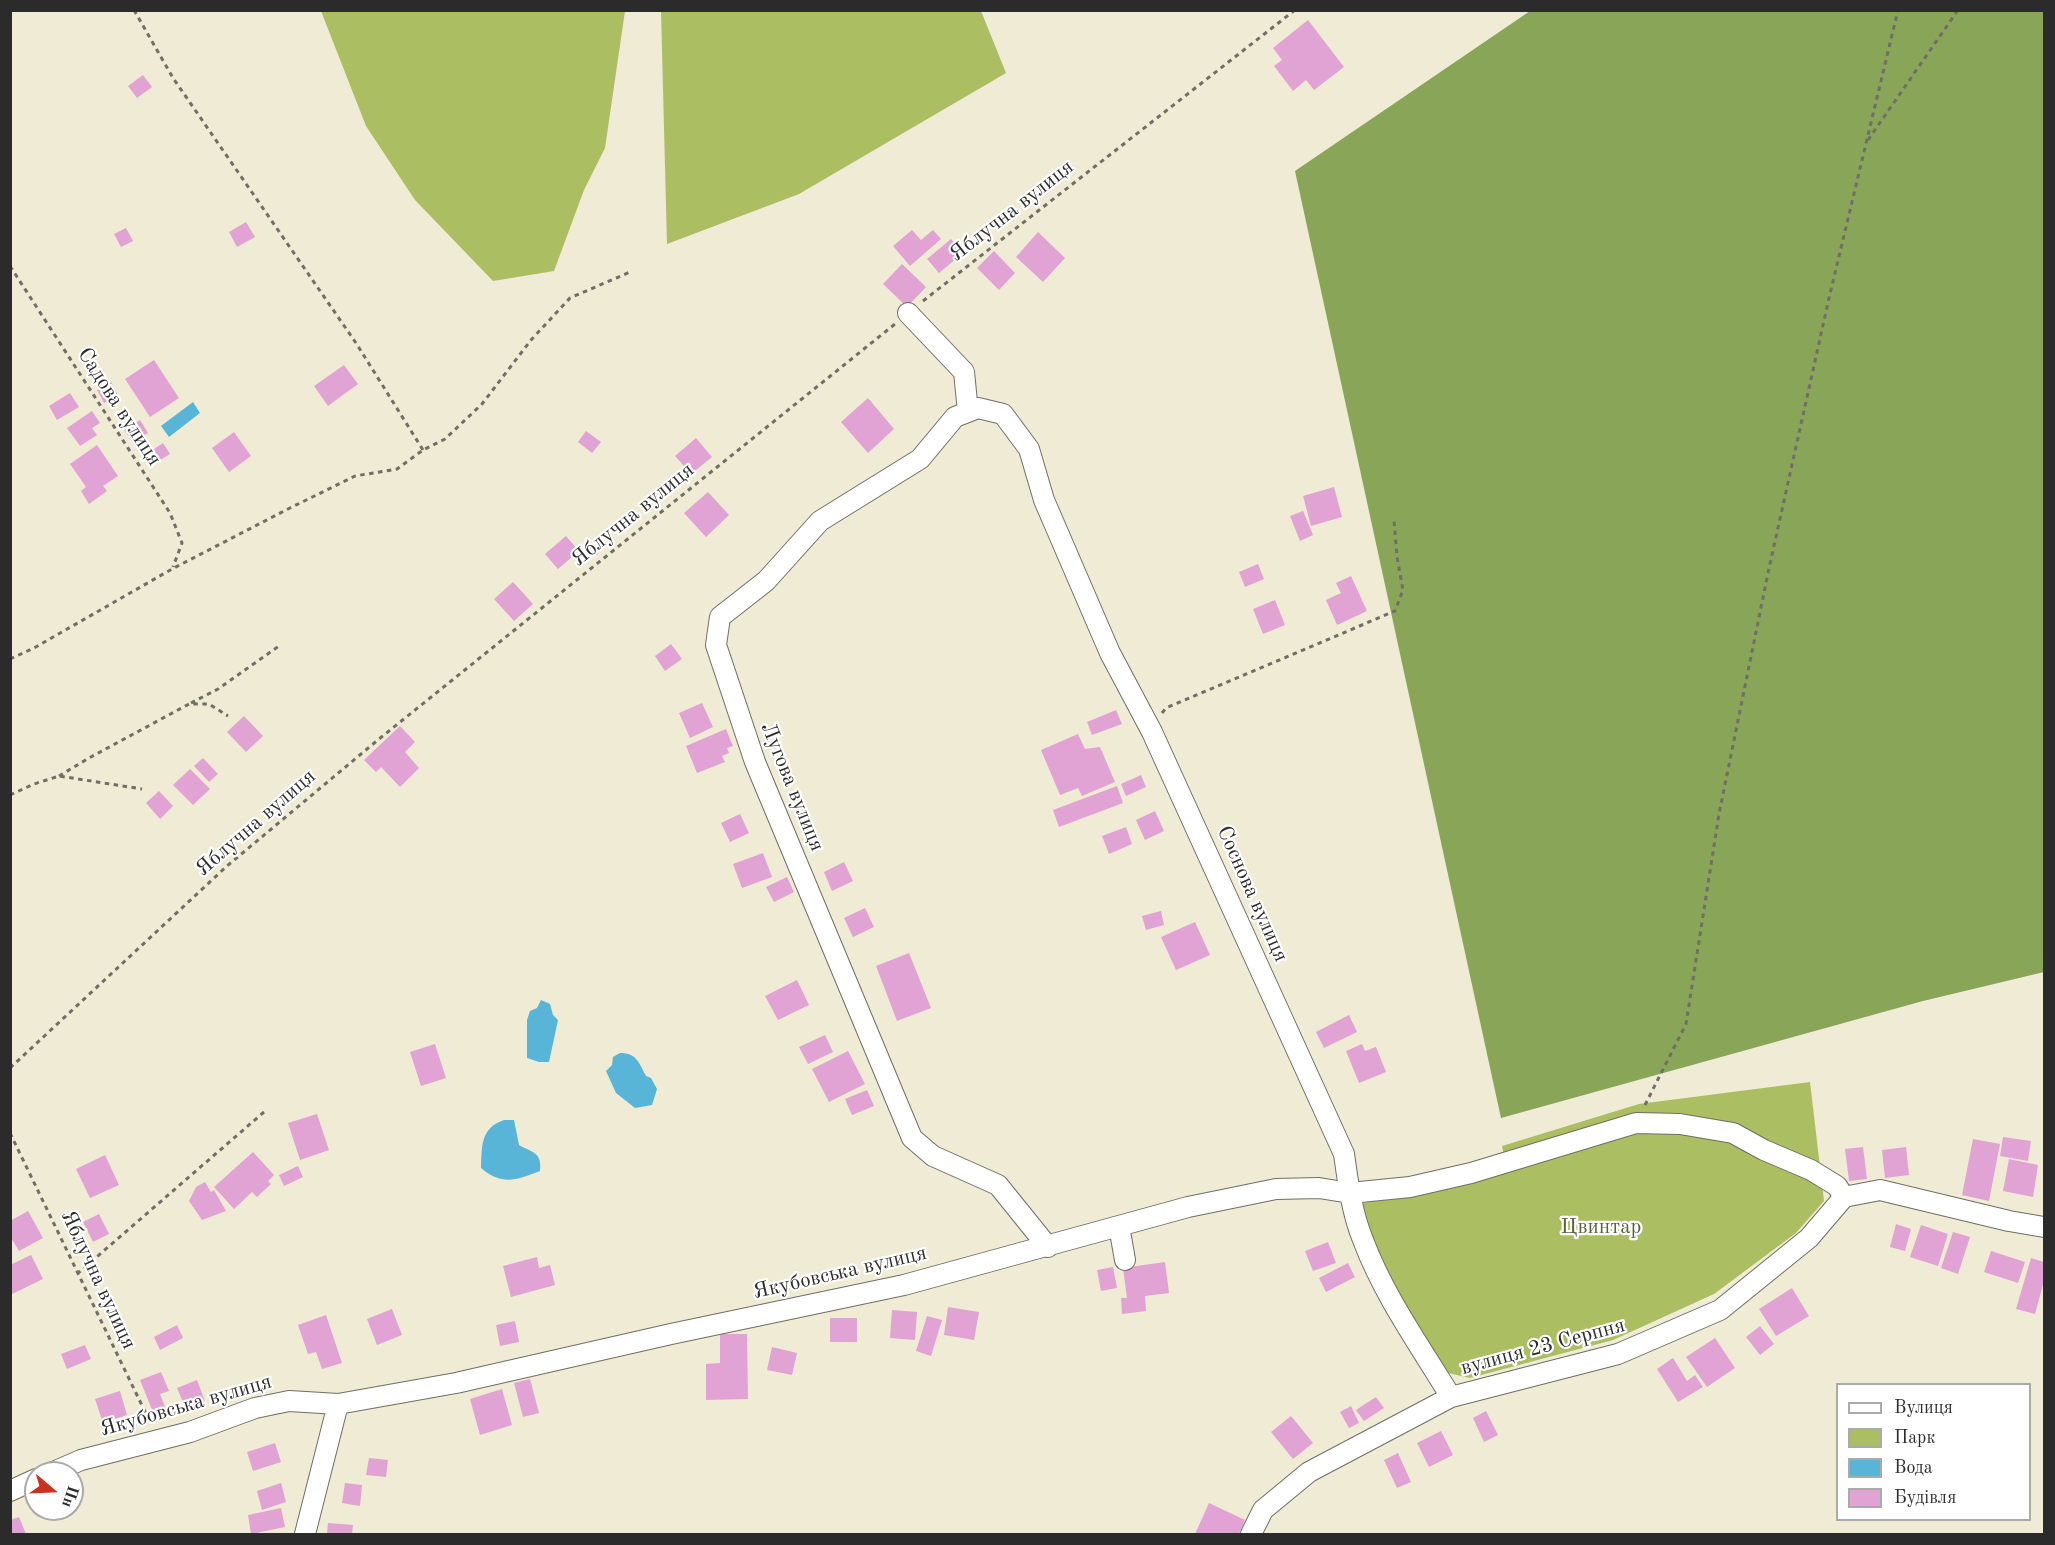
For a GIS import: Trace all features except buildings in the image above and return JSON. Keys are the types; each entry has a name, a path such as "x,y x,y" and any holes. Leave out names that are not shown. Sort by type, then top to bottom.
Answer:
{"street":[{"path":"908,313 964,372 968,412"},
{"name":"Соснова вулиця","path":"968,412 978,408 1003,414 1029,450 1044,500 1110,653 1150,728 1344,1154 1350,1193 1362,1239 1385,1288 1451,1397"},
{"name":"Лугова вулиця","path":"968,412 955,417 920,459 820,520 766,581 720,617 716,645 755,762 912,1138 933,1156 998,1185 1048,1246"},
{"name":"Якубовська вулиця","path":"79,1461 190,1432 255,1408 289,1401 338,1404 456,1383 904,1285 1188,1207 1276,1189 1319,1188 1350,1193 1410,1187 1471,1173 1636,1123 1680,1124 1733,1133 1764,1150 1811,1170 1837,1186 1844,1197"},
{"path":"1844,1197 1880,1190 2009,1221 2044,1227"},
{"name":"вулиця 23 Серпня","path":"1251,1534 1263,1510 1309,1472 1451,1397 1618,1354 1720,1310 1809,1238 1844,1197"},
{"path":"1119,1226 1125,1260"},
{"path":"305,1534 338,1404"},
{"path":"10,1491 24,1485"}],"path":[{"path":"134,10 173,78 356,343 423,450"},
{"name":"Яблучна вулиця","path":"10,1068 227,866 379,739 979,256 1295,10"},
{"path":"1636,1123 1686,1023 1719,814 1766,585 1829,298 1898,10"},
{"path":"1867,141 1958,10"},
{"name":"Садова вулиця","path":"10,266 170,513 182,543 172,569"},
{"path":"10,659 34,648 172,569 355,476 397,469 423,450 445,439 482,404 531,340 570,298 630,272"},
{"path":"1150,728 1166,708 1395,611 1403,590 1394,520"},
{"path":"10,795 59,776 218,689 279,646"},
{"path":"189,704 209,704 228,716"},
{"path":"59,776 142,789"},
{"path":"77,1274 264,1112"},
{"name":"Яблучна вулиця","path":"10,1133 28,1166 77,1274 158,1439"}],"green space":[{"path":"321,11 625,11 605,148 584,190 554,271 493,281 415,200 366,126"},
{"path":"661,11 981,11 1006,73 799,194 667,244"},
{"path":"1530,11 2044,11 2044,972 1923,1001 1501,1118 1295,171"},
{"name":"Цвинтар","path":"1810,1082 1824,1201 1796,1233 1714,1294 1613,1340 1470,1378 1444,1372 1393,1285 1359,1204 1507,1172 1502,1146 1639,1104"}],"water":[{"path":"193,402 200,413 169,437 161,426"},
{"path":"541,1000 550,1004 553,1015 558,1020 549,1062 527,1058 527,1020 530,1011 537,1008"},
{"path":"620,1053 634,1057 646,1076 651,1078 657,1089 652,1105 635,1108 616,1093 606,1071 612,1065 613,1057"},
{"path":"514,1120 519,1145 538,1157 540,1171 510,1180 496,1177 481,1168 482,1146 486,1133 496,1123"}]}
